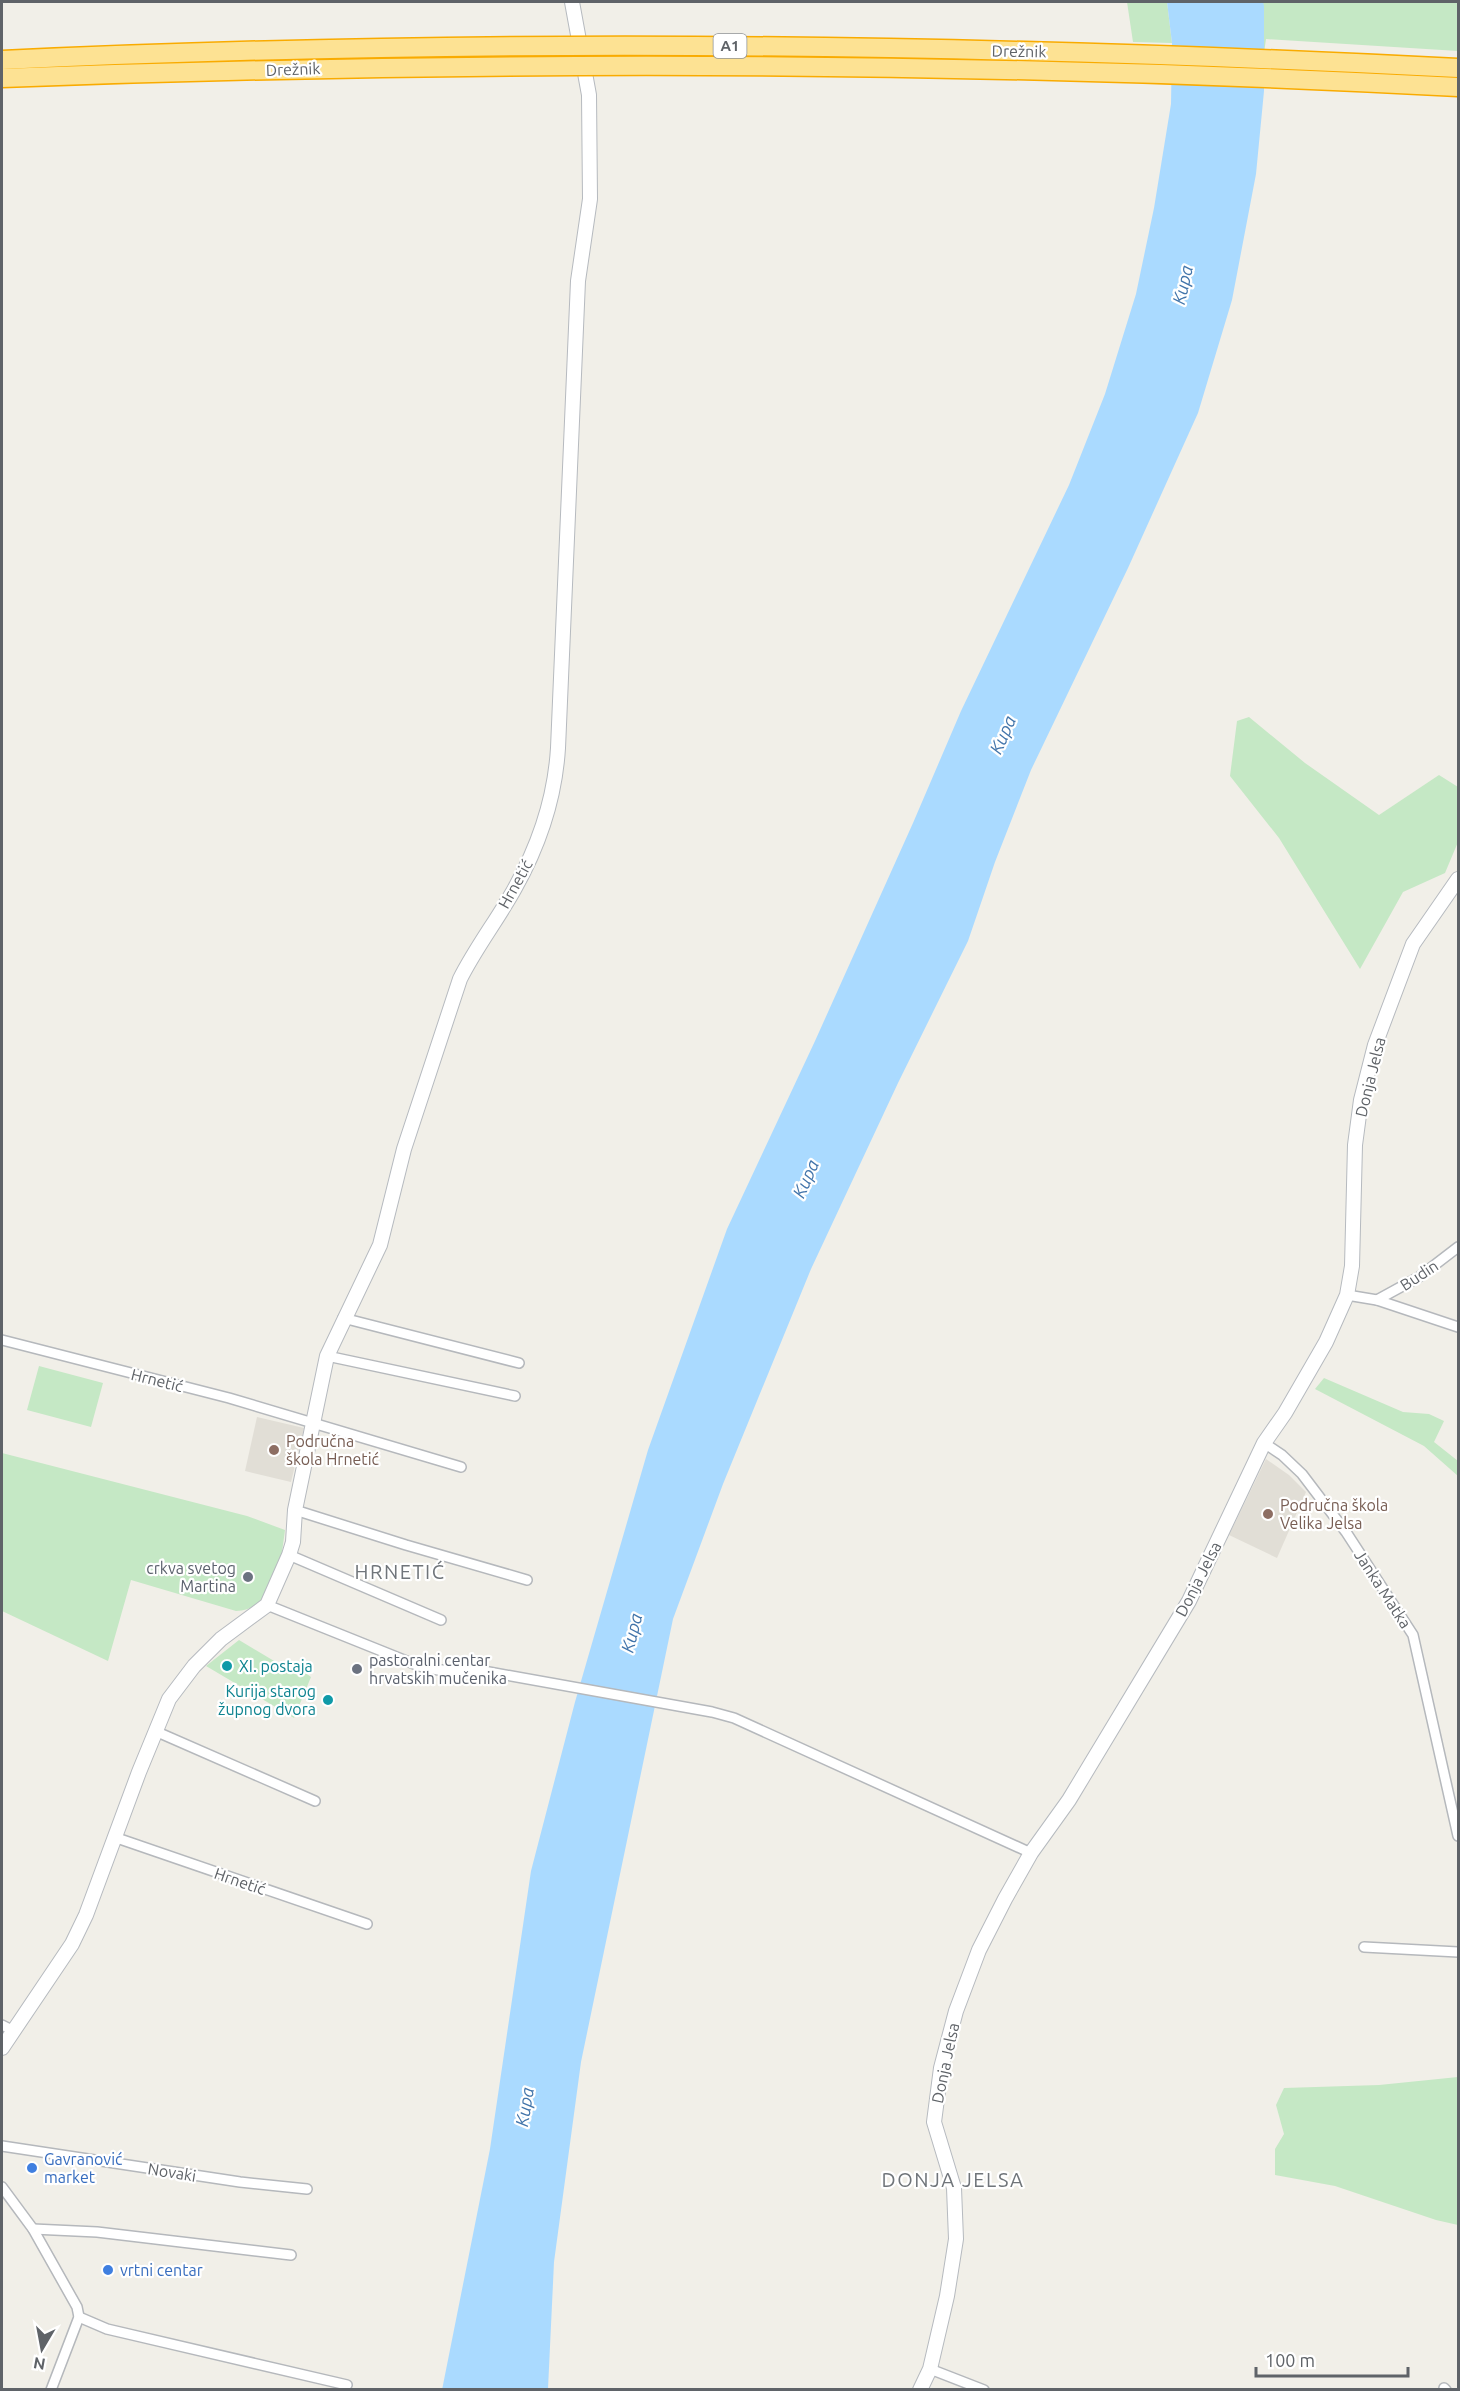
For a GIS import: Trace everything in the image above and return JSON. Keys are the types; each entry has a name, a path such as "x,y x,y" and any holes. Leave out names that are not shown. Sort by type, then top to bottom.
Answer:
{"highway":[{"name":"Drežnik","path":"2,60 188,52 691,46 1155,54 1458,68"},
{"name":"Drežnik","path":"2,78 446,65 783,65 1085,71 1458,87"}],"street":[{"name":"Hrnetić","path":"267,1605 290,1556 295,1510 327,1356 343,1318 380,1245 404,1149 460,980 473,953 523,872 537,841 553,792 558,748 578,281 590,199 589,95 572,2"},
{"name":"Donja Jelsa","path":"920,2390 930,2369 947,2296 956,2239 954,2188 934,2122 941,2068 956,2011 980,1950 1031,1853 1069,1800 1189,1601 1264,1443 1285,1413 1326,1342 1347,1295 1352,1266 1355,1145 1361,1100 1375,1045 1413,944 1458,879"},
{"name":"Budin","path":"1377,1300 1419,1277 1458,1247"},
{"path":"1347,1295 1377,1300 1458,1327"},
{"path":"343,1318 519,1362"},
{"name":"Hrnetić","path":"2,1340 239,1401 312,1424"},
{"path":"327,1356 515,1396"},
{"path":"312,1424 461,1467"},
{"name":"Janka Matka","path":"1264,1443 1282,1455 1302,1474 1346,1532 1413,1635 1458,1836"},
{"path":"295,1510 527,1580"},
{"path":"290,1556 441,1620"},
{"path":"2,2048 8,2028 72,1944 86,1915 169,1699 194,1666 231,1630 267,1605 419,1666 438,1670 478,1670 712,1712 734,1718 1031,1853"},
{"path":"155,1731 315,1801"},
{"name":"Hrnetić","path":"114,1838 367,1924"},
{"path":"1364,1947 1458,1952"},
{"name":"Novaki","path":"2,2146 240,2182 308,2189"},
{"path":"2,2187 33,2229 72,2296 79,2317 51,2390"},
{"path":"33,2229 97,2232 291,2255"},
{"path":"79,2317 107,2329 347,2385"},
{"path":"930,2369 984,2390"}],"shaded area":[{"name":"Područna škola Hrnetić","path":"257,1417 304,1428 291,1482 245,1471"},
{"name":"Područna škola Velika Jelsa","path":"1266,1459 1289,1475 1306,1492 1277,1558 1229,1535"}],"green space":[{"path":"1127,2 1167,2 1172,43 1133,42"},
{"path":"1263,2 1458,2 1458,51 1266,39 1264,53"},
{"path":"1249,717 1305,763 1379,815 1439,775 1458,787 1458,842 1445,873 1403,892 1360,969 1279,838 1230,776 1237,721"},
{"path":"39,1366 103,1383 91,1427 27,1410"},
{"path":"1324,1378 1403,1412 1429,1414 1444,1421 1434,1442 1458,1461 1458,1476 1424,1446 1315,1389"},
{"path":"2,1453 247,1516 285,1530 279,1568 274,1581 260,1602 250,1608 236,1611 131,1580 108,1661 2,1611"},
{"path":"239,1640 301,1677 304,1672 311,1677 294,1718 206,1666"},
{"path":"1458,2077 1458,2225 1436,2220 1335,2186 1275,2175 1275,2149 1284,2134 1276,2105 1284,2088 1379,2085"}],"water":[{"name":"Kupa","path":"1167,2 1263,2 1264,6 1264,91 1256,174 1232,300 1198,413 1128,568 1031,770 995,862 968,941 898,1083 811,1269 723,1484 673,1619 581,2062 554,2262 548,2389 442,2390 490,2149 531,1871 575,1702 648,1450 727,1229 815,1041 961,711 1069,485 1105,394 1136,294 1154,208 1171,104 1172,43"}],"place":[{"name":"Područna škola Hrnetić","path":"274,1450"},
{"name":"Područna škola Velika Jelsa","path":"1268,1514"},
{"name":"crkva svetog Martina","path":"248,1577"},
{"name":"XI. postaja","path":"227,1666"},
{"name":"pastoralni centar hrvatskih mučenika","path":"357,1669"},
{"name":"Kurija starog župnog dvora","path":"328,1700"},
{"name":"Gavranović market","path":"32,2168"},
{"name":"vrtni centar","path":"108,2270"}],"district":[{"name":"HRNETIĆ","path":"400,1572"},
{"name":"DONJA JELSA","path":"953,2180"}]}
